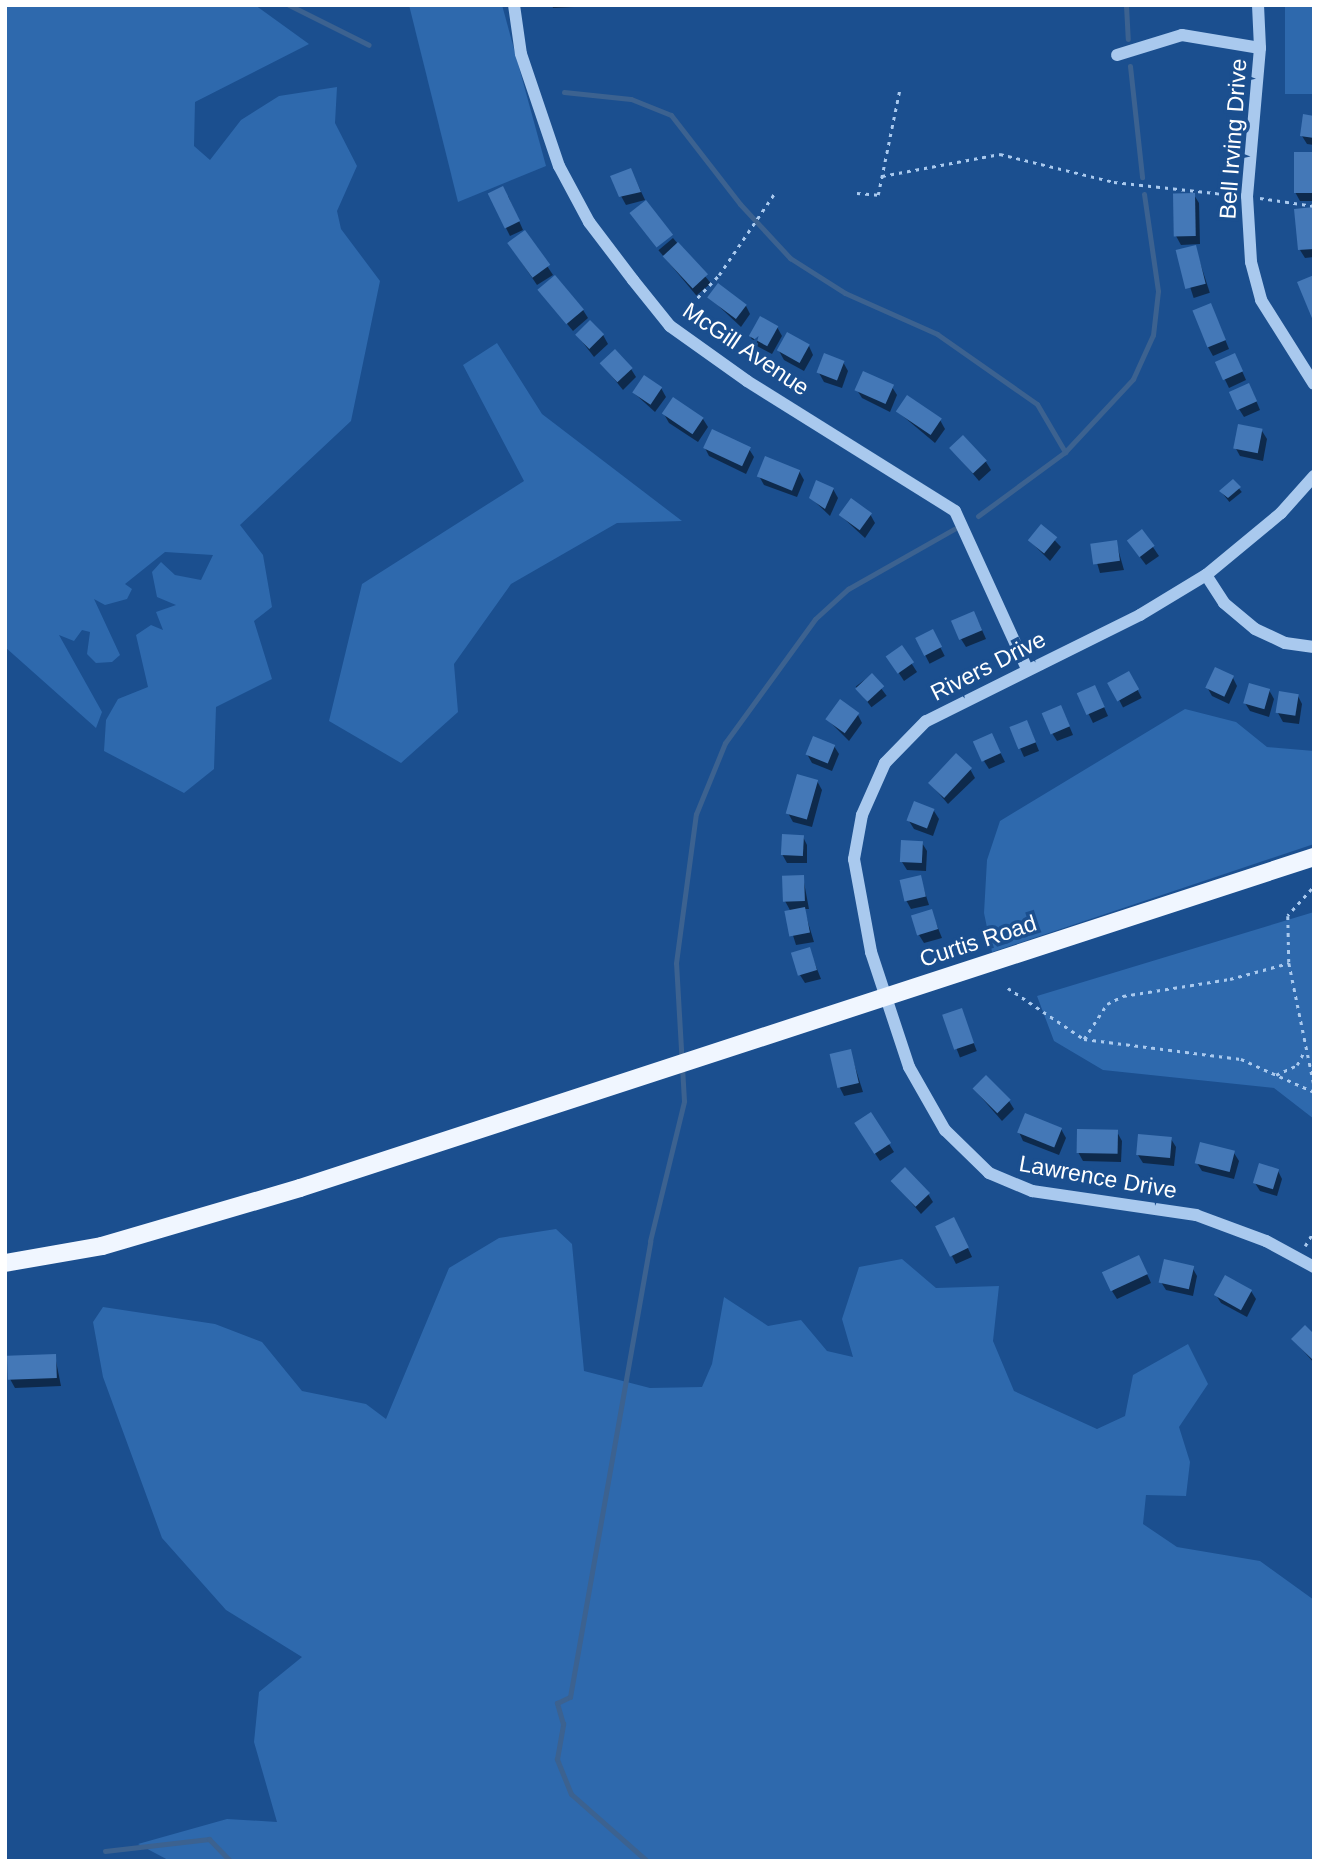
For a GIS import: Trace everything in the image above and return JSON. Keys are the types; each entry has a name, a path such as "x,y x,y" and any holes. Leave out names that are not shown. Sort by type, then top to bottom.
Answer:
{"main road":[{"name":"Curtis Road","path":"5,1263 102,1246 185,1223 659,1073 1314,857"}],"street":[{"name":"McGill Avenue","path":"514,5 521,54 559,166 589,222 670,326 747,381 955,511 1027,669"},
{"name":"Bell Irving Drive","path":"1258,5 1260,48 1247,196 1251,262 1261,300 1314,384"},
{"path":"1117,55 1182,35 1260,48"},
{"name":"Rivers Drive","path":"884,998 859,902 854,859 862,815 880,773 926,721 1140,615 1206,575 1281,513 1314,475"},
{"path":"1206,575 1224,603 1255,629 1285,643 1314,647"},
{"name":"Lawrence Drive","path":"884,998 920,1092 945,1130 989,1173 1032,1191 1196,1215 1297,1257 1314,1267"}],"path":[{"path":"857,193 878,195 900,88"},
{"path":"882,176 1000,154 1114,182 1314,206"},
{"path":"670,326 719,275 746,230 775,194"},
{"path":"1312,889 1288,916 1289,963 1314,1085"},
{"path":"1084,1039 1107,1004 1123,996 1230,979 1289,963"},
{"path":"1008,988 1084,1039 1241,1059 1314,1091"},
{"path":"1276,1075 1297,1065 1305,1050"},
{"path":"1297,1257 1314,1231"}],"shaded area":[{"path":"5,5 255,5 309,44 195,102 194,146 210,160 241,120 279,96 337,87 335,123 357,166 337,211 341,229 380,281 351,421 240,525 263,555 272,607 254,621 272,679 216,707 214,769 184,793 104,751 106,720 118,699 148,687 136,635 151,625 163,630 156,612 176,605 157,597 152,572 161,562 175,575 201,580 213,555 165,552 125,584 132,589 127,599 105,605 94,599 120,655 112,662 96,663 87,654 90,632 82,630 74,641 59,635 102,712 96,728 5,647"},
{"path":"409,5 502,5 546,166 458,202"},
{"path":"1285,5 1314,5 1314,94 1285,94"},
{"path":"497,343 542,414 682,521 617,523 511,584 454,664 458,712 401,763 329,721 362,584 524,481 463,365"},
{"path":"1185,709 1236,722 1267,747 1314,751 1314,844 992,952 984,913 987,860 1000,821"},
{"path":"1314,912 1314,1119 1274,1088 1103,1070 1054,1041 1037,996"},
{"path":"556,1229 572,1244 584,1371 650,1388 702,1387 712,1364 724,1297 768,1326 801,1320 827,1351 853,1357 842,1319 859,1267 902,1259 936,1288 999,1286 993,1341 1014,1391 1097,1429 1125,1416 1133,1375 1188,1344 1208,1384 1179,1427 1190,1462 1186,1496 1146,1495 1143,1524 1177,1547 1260,1561 1314,1600 1314,1861 170,1861 138,1844 227,1819 277,1822 254,1742 259,1692 302,1657 226,1610 162,1538 103,1377 93,1322 103,1307 215,1324 262,1342 302,1391 366,1404 386,1419 449,1268 499,1238"}],"building":[{"path":"1303,114 1314,116 1314,138 1300,136"},
{"path":"1294,152 1314,152 1314,193 1294,193"},
{"path":"631,168 641,192 619,197 610,176"},
{"path":"503,186 520,221 505,229 488,193"},
{"path":"1173,193 1195,193 1196,236 1174,236"},
{"path":"646,200 673,235 657,248 629,213"},
{"path":"1314,207 1314,249 1298,250 1294,209"},
{"path":"525,230 550,265 532,278 507,243"},
{"path":"678,242 708,274 693,289 663,256"},
{"path":"1196,245 1206,284 1185,289 1176,250"},
{"path":"555,275 584,309 566,324 537,290"},
{"path":"1314,275 1314,323 1297,282"},
{"path":"718,283 747,305 736,319 707,297"},
{"path":"1211,303 1226,340 1207,348 1192,310"},
{"path":"760,316 778,326 767,346 749,336"},
{"path":"590,320 604,334 589,349 575,335"},
{"path":"787,332 810,345 800,363 777,350"},
{"path":"615,349 633,368 617,382 600,363"},
{"path":"824,353 845,361 837,380 816,373"},
{"path":"1235,353 1243,371 1223,380 1215,362"},
{"path":"863,371 894,385 886,404 854,390"},
{"path":"644,375 662,387 650,405 632,392"},
{"path":"1249,383 1257,401 1237,410 1229,392"},
{"path":"907,395 942,418 931,435 896,412"},
{"path":"673,397 704,418 692,434 662,414"},
{"path":"1238,424 1263,429 1258,453 1233,449"},
{"path":"712,429 751,447 742,466 703,448"},
{"path":"963,435 987,461 973,474 949,448"},
{"path":"765,456 800,470 792,491 757,476"},
{"path":"1233,479 1241,487 1228,498 1219,491"},
{"path":"816,480 834,488 825,509 809,498"},
{"path":"851,498 872,513 860,530 839,515"},
{"path":"1041,524 1057,537 1044,554 1028,540"},
{"path":"1142,529 1155,546 1139,557 1127,540"},
{"path":"1117,540 1120,561 1093,565 1090,544"},
{"path":"974,611 982,630 959,640 951,621"},
{"path":"933,629 942,647 924,656 915,638"},
{"path":"902,645 914,662 898,674 886,656"},
{"path":"1215,667 1234,676 1224,697 1205,688"},
{"path":"1129,671 1139,689 1117,701 1107,683"},
{"path":"872,673 884,686 867,702 855,689"},
{"path":"1249,683 1270,689 1264,709 1243,703"},
{"path":"1095,685 1105,707 1086,715 1077,693"},
{"path":"1279,691 1299,694 1295,716 1276,713"},
{"path":"840,699 859,713 845,733 825,719"},
{"path":"1061,705 1070,726 1051,734 1042,713"},
{"path":"1027,720 1036,742 1018,749 1009,727"},
{"path":"992,733 1001,753 982,762 973,742"},
{"path":"813,736 835,745 828,764 806,755"},
{"path":"956,753 972,768 944,798 928,783"},
{"path":"797,774 818,780 807,819 786,813"},
{"path":"914,801 935,809 927,828 906,821"},
{"path":"782,834 804,835 803,856 781,855"},
{"path":"901,840 923,841 922,863 900,862"},
{"path":"804,875 805,901 783,902 782,876"},
{"path":"921,875 926,896 905,901 900,880"},
{"path":"805,907 810,933 789,937 784,911"},
{"path":"932,909 938,929 917,936 911,915"},
{"path":"810,947 817,970 798,976 791,953"},
{"path":"962,1008 974,1043 954,1050 942,1015"},
{"path":"851,1049 859,1083 837,1088 830,1054"},
{"path":"986,1075 1011,1100 997,1113 973,1088"},
{"path":"871,1112 891,1143 874,1154 854,1123"},
{"path":"1025,1113 1062,1128 1054,1147 1017,1132"},
{"path":"1077,1129 1118,1130 1118,1154 1077,1153"},
{"path":"1138,1134 1172,1137 1170,1158 1136,1155"},
{"path":"1200,1142 1235,1151 1230,1172 1195,1163"},
{"path":"1259,1163 1279,1169 1273,1189 1253,1183"},
{"path":"905,1167 930,1193 916,1207 891,1181"},
{"path":"954,1217 969,1248 950,1257 935,1226"},
{"path":"1139,1255 1148,1274 1111,1291 1102,1272"},
{"path":"1164,1259 1194,1266 1189,1289 1159,1282"},
{"path":"1225,1275 1252,1290 1241,1310 1214,1295"},
{"path":"1305,1325 1314,1334 1314,1361 1291,1339"},
{"path":"56,1354 57,1378 8,1380 7,1356"}],"waterway":[{"path":"289,5 369,45"},
{"path":"1126,5 1128,39"},
{"path":"1130,66 1142,177"},
{"path":"564,92 631,99 671,115 740,204 790,258 845,293 937,334 1037,404 1065,452"},
{"path":"978,516 1065,452 1133,379 1153,335 1158,291 1144,194"},
{"path":"647,1861 571,1794 557,1759 563,1724 557,1703 570,1697 650,1241 684,1101 676,963 696,814 725,743 815,619 848,589 954,529"},
{"path":"105,1851 209,1839 230,1861"}]}
